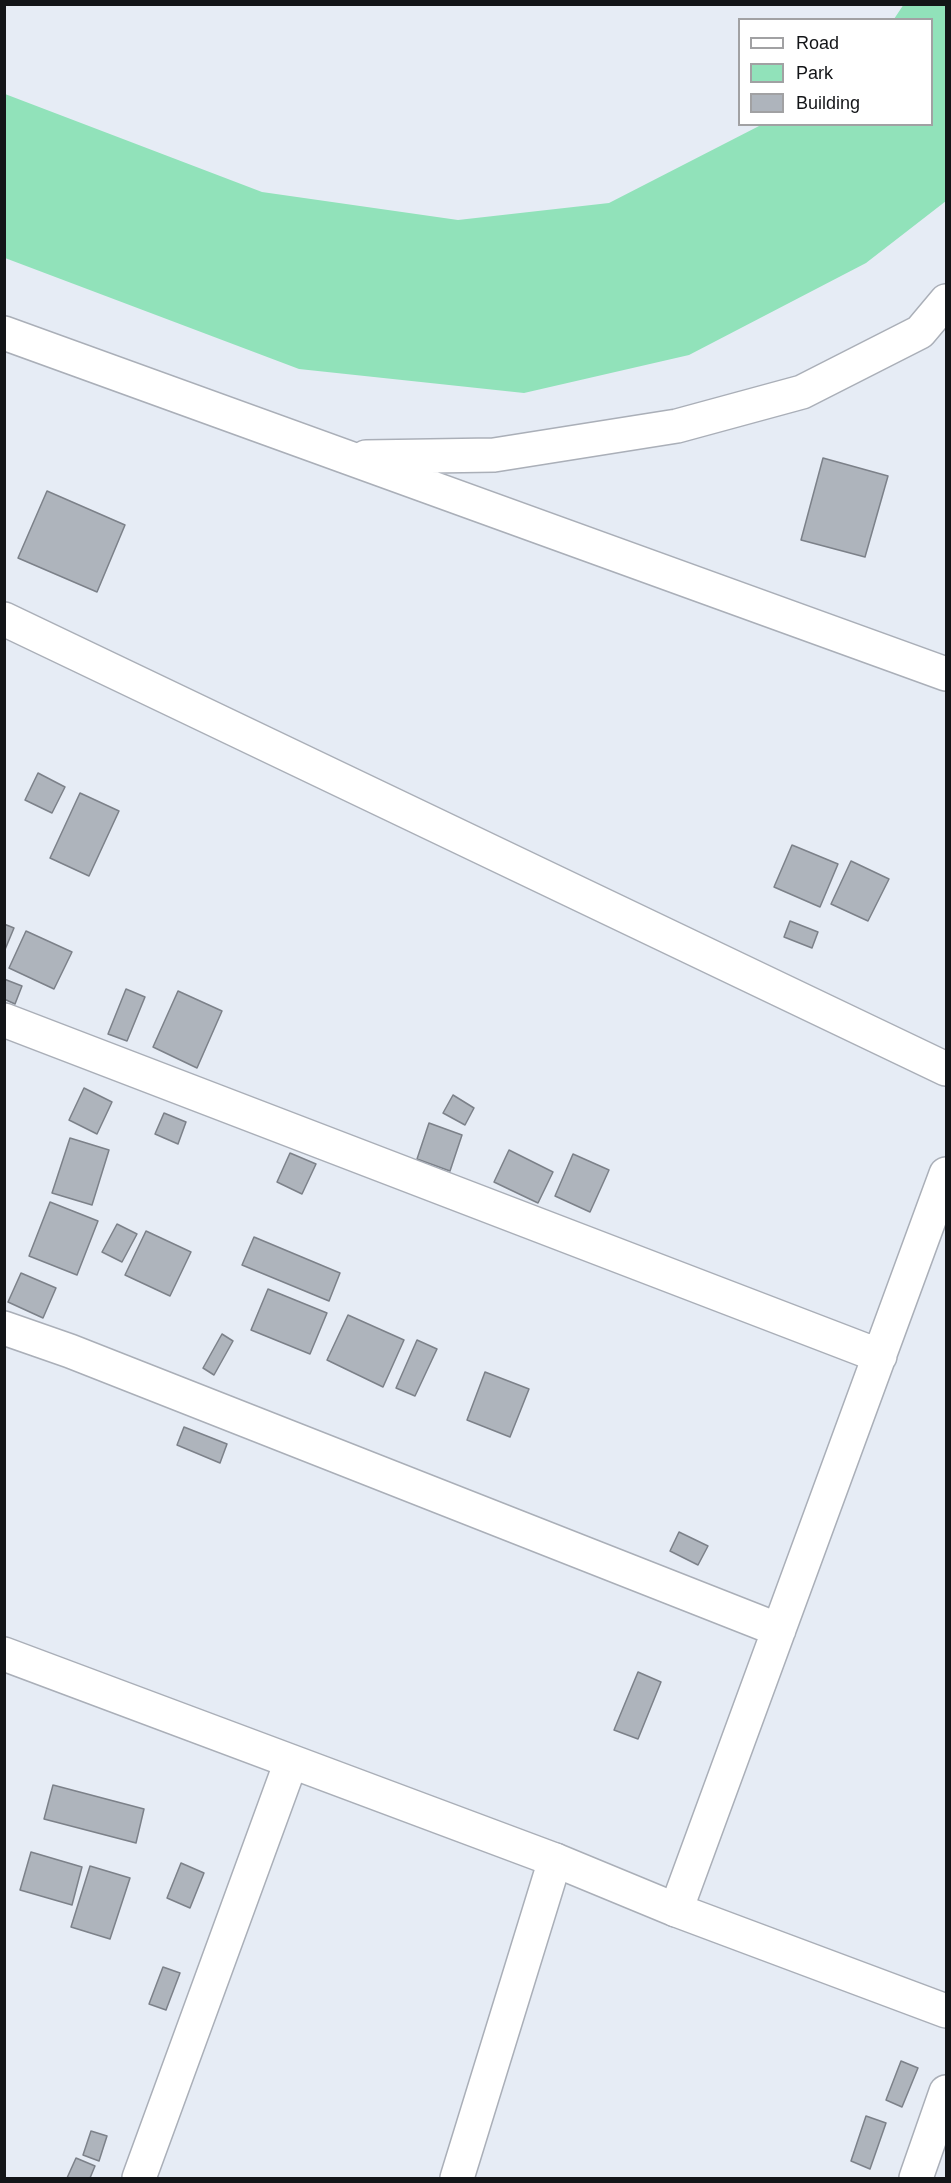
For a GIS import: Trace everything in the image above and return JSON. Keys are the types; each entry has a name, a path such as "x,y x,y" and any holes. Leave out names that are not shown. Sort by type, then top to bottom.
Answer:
{"main road":[{"path":"347,457 494,455 677,426 802,392 933,337 946,301"},
{"path":"4,333 946,674"},
{"path":"4,619 946,1068"},
{"path":"4,1020 880,1356"},
{"path":"676,1910 946,1174"},
{"path":"4,1328 70,1351 779,1630"},
{"path":"4,1654 555,1860 676,1910 946,2011"},
{"path":"140,2178 291,1762"},
{"path":"457,2178 555,1860"},
{"path":"916,2178 946,2092"}],"green space":[{"path":"904,4 946,5 946,201 866,263 689,355 524,393 299,369 5,258 5,94 262,192 458,220 609,203 759,126 933,126 933,18 895,18"}],"building":[{"path":"823,458 888,476 865,557 801,540"},
{"path":"47,491 125,525 97,592 18,558"},
{"path":"38,773 65,787 52,813 25,800"},
{"path":"80,793 119,811 89,876 50,858"},
{"path":"792,845 838,864 820,907 774,887"},
{"path":"851,861 889,879 868,921 831,904"},
{"path":"790,921 818,932 812,948 784,937"},
{"path":"4,924 14,928 4,952"},
{"path":"26,931 72,952 54,989 9,968"},
{"path":"4,979 22,986 15,1004 4,999"},
{"path":"126,989 145,997 127,1041 108,1034"},
{"path":"178,991 222,1011 197,1068 153,1047"},
{"path":"84,1088 112,1102 97,1134 69,1120"},
{"path":"453,1095 474,1108 465,1125 443,1113"},
{"path":"164,1113 186,1122 178,1144 155,1134"},
{"path":"429,1123 462,1135 450,1171 417,1159"},
{"path":"70,1138 109,1150 92,1205 52,1193"},
{"path":"509,1150 553,1172 538,1203 494,1182"},
{"path":"290,1153 316,1164 302,1194 277,1182"},
{"path":"573,1154 609,1170 590,1212 555,1196"},
{"path":"50,1202 98,1221 77,1275 29,1256"},
{"path":"117,1224 137,1234 122,1262 102,1252"},
{"path":"146,1231 191,1252 170,1296 125,1275"},
{"path":"254,1237 340,1273 329,1301 242,1265"},
{"path":"21,1273 56,1288 43,1318 8,1302"},
{"path":"268,1289 327,1313 310,1354 251,1330"},
{"path":"348,1315 404,1340 383,1387 327,1360"},
{"path":"222,1334 233,1341 214,1375 203,1368"},
{"path":"417,1340 437,1349 415,1396 396,1388"},
{"path":"485,1372 529,1389 510,1437 467,1420"},
{"path":"184,1427 227,1444 220,1463 177,1445"},
{"path":"679,1532 708,1546 698,1565 670,1551"},
{"path":"638,1672 661,1682 638,1739 614,1730"},
{"path":"53,1785 144,1809 136,1843 44,1819"},
{"path":"31,1852 82,1867 72,1905 20,1890"},
{"path":"181,1863 204,1873 190,1908 167,1898"},
{"path":"90,1866 130,1878 110,1939 71,1927"},
{"path":"163,1967 180,1973 166,2010 149,2004"},
{"path":"901,2061 918,2068 902,2107 886,2100"},
{"path":"866,2116 886,2123 870,2169 851,2161"},
{"path":"91,2131 107,2136 99,2161 83,2155"},
{"path":"76,2158 95,2166 90,2178 67,2178"}]}
